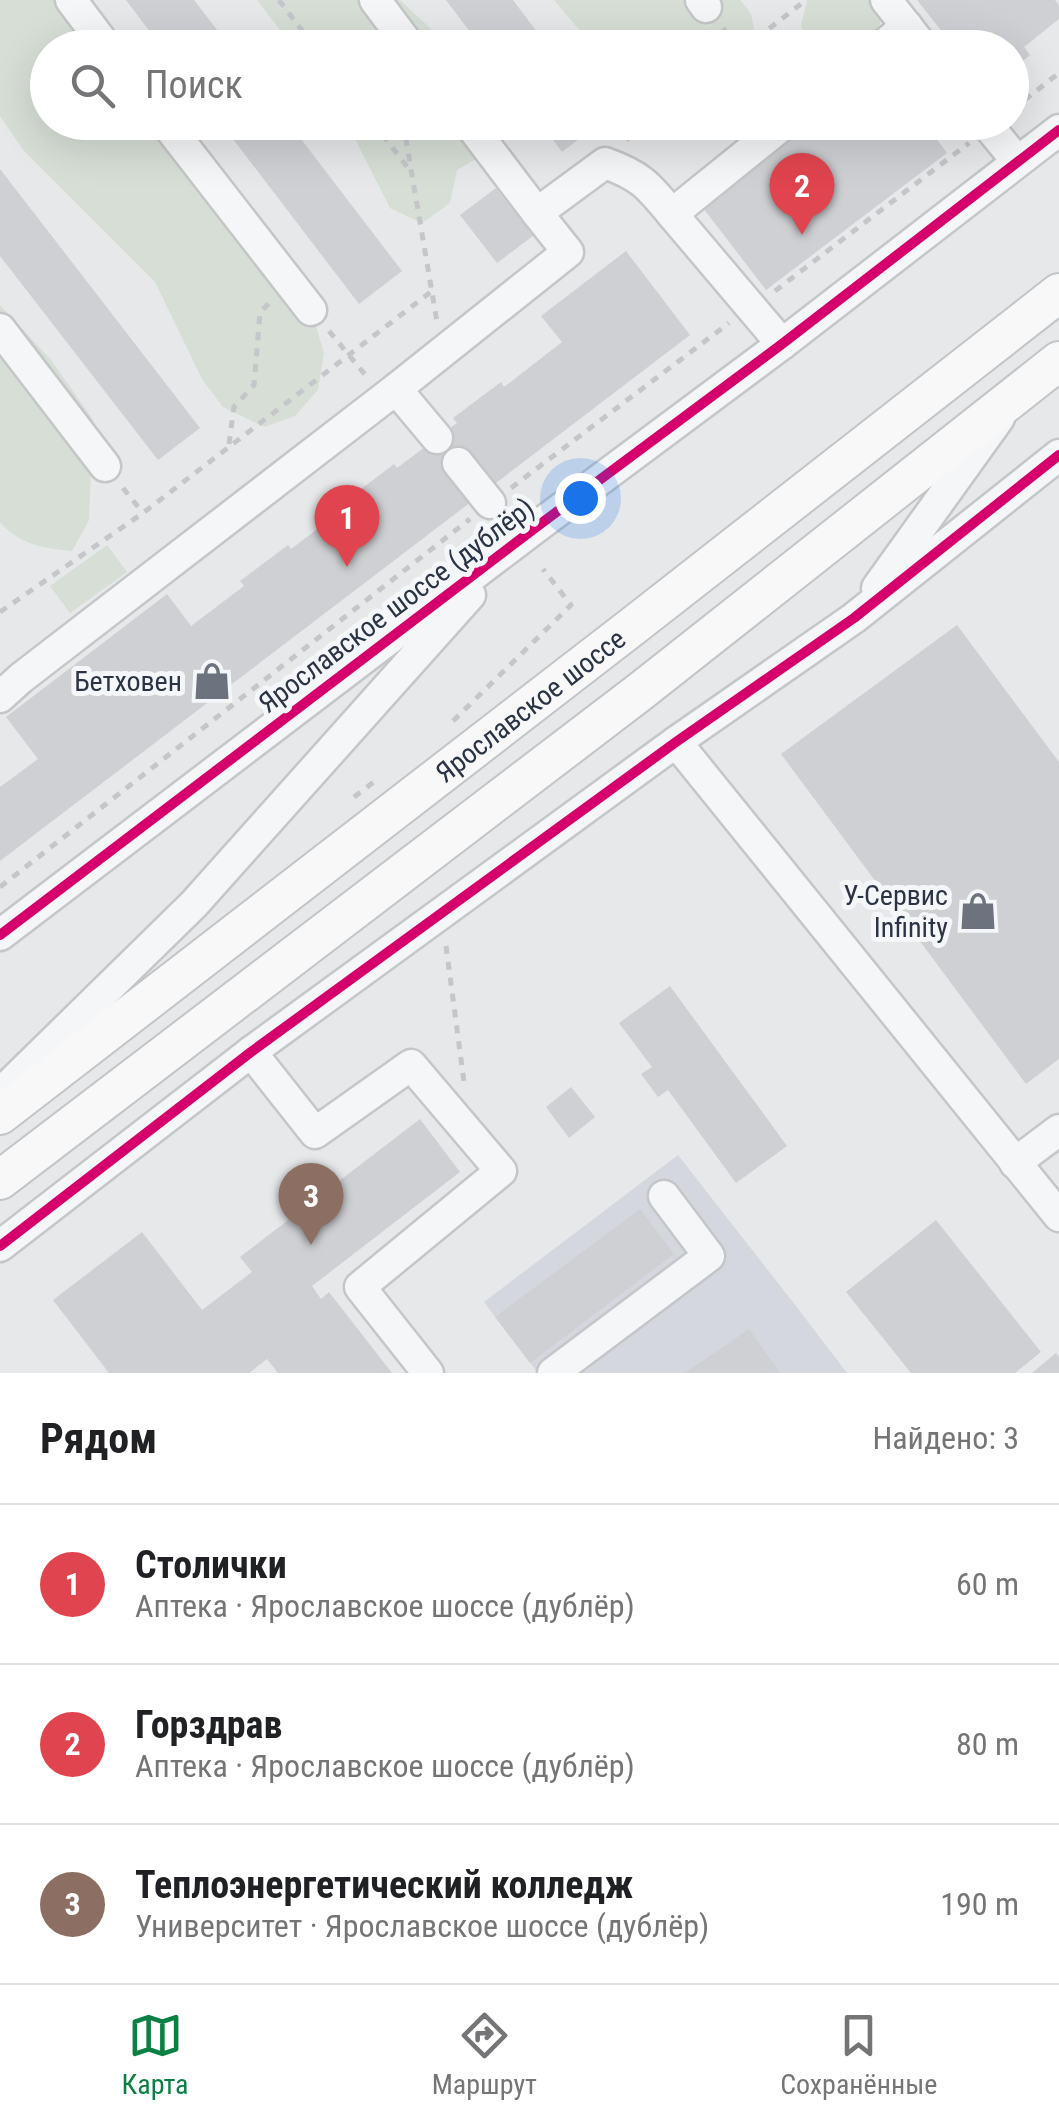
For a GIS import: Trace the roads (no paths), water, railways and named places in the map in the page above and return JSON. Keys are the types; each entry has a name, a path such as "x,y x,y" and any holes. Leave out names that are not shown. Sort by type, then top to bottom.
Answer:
{"main road":[{"name":"Ярославское шоссе","path":"0,1115 1059,293"},
{"name":"Ярославское шоссе","path":"0,1180 641,690 1059,361"}],"street":[{"path":"71,0 94,30"},
{"path":"375,0 398,30"},
{"path":"886,0 910,30"},
{"name":"Ярославское шоссе (дублёр)","path":"4,924 782,344 1059,130"},
{"path":"178,140 311,310"},
{"path":"0,697 568,252 482,140"},
{"path":"672,214 764,140"},
{"path":"1000,140 1017,161"},
{"path":"538,213 605,162 625,170 644,182 782,344"},
{"path":"0,329 105,466"},
{"path":"854,618 1018,392"},
{"path":"390,393 437,438"},
{"path":"0,1246 252,1052 676,742 854,618 1059,455"},
{"path":"458,464 490,503"},
{"path":"0,1094 194,904 519,540"},
{"path":"676,742 1059,1216"},
{"path":"252,1052 315,1132 411,1065 501,1171 360,1287 428,1373"},
{"path":"1014,1163 1059,1130"},
{"path":"553,1373 709,1256 664,1196"}],"place":[{"name":"Горздрав","path":"802,235"},
{"name":"Столички","path":"347,567"},
{"name":"Бетховен","path":"212,681"},
{"name":"У-Сервис Infinity","path":"978,911"},
{"name":"Теплоэнергетический колледж","path":"311,1245"}]}
